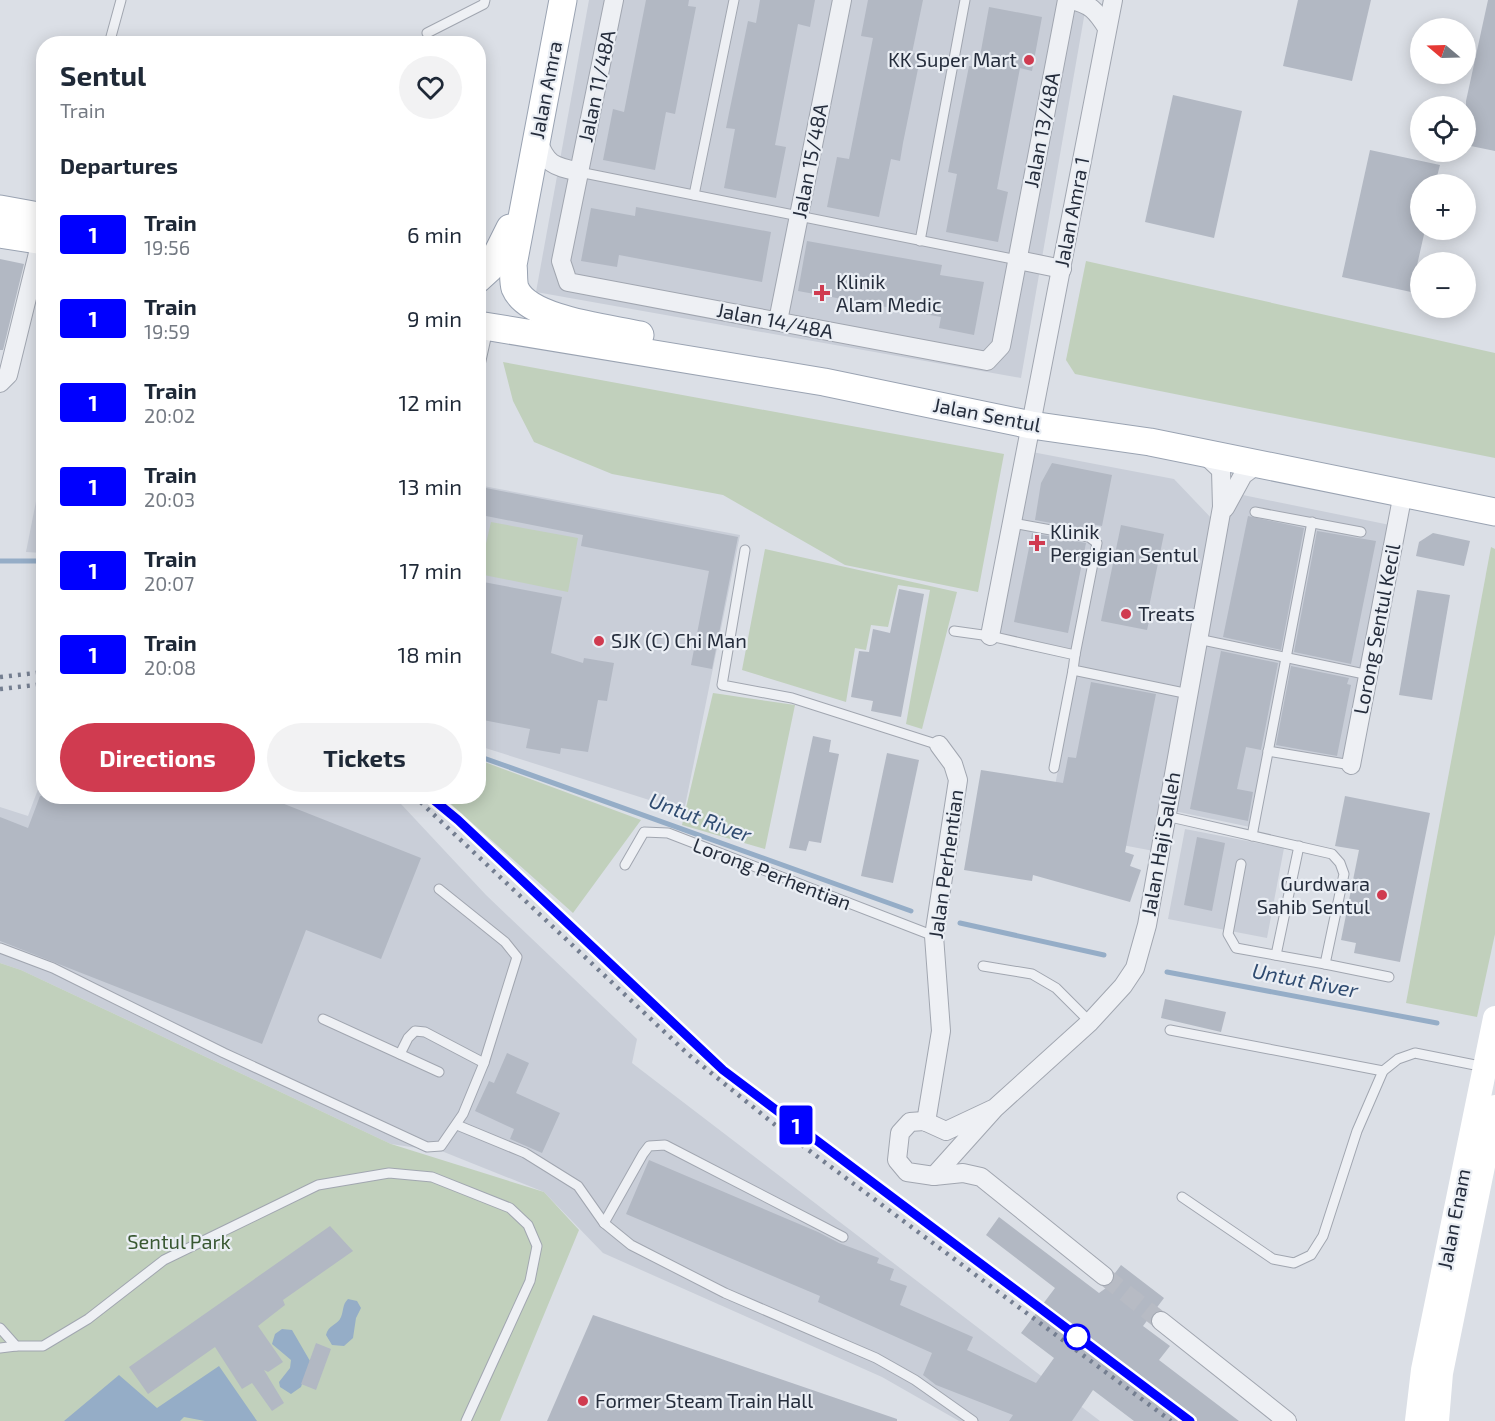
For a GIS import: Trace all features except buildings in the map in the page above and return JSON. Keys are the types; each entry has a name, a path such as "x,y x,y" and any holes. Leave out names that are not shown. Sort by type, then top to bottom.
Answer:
{"main road":[{"name":"Jalan Amra","path":"528,179 563,0"},
{"path":"486,272 501,249 528,179"},
{"path":"528,179 513,265 515,288 526,303 546,314 654,338 678,358"},
{"path":"0,209 36,229"},
{"path":"0,234 36,233"},
{"name":"Jalan Sentul","path":"486,326 824,382 1031,425 1202,452 1495,512"},
{"name":"Jalan Enam","path":"1417,1421 1423,1370 1490,1068 1494,1031"},
{"name":"Jalan Enam","path":"1437,1421 1442,1373 1495,1107"}],"street":[{"name":"Jalan 11/48A","path":"579,172 614,0"},
{"name":"Jalan 15/48A","path":"778,321 842,0"},
{"path":"1069,0 1083,2 1094,9 1109,10"},
{"name":"Jalan 13/48A","path":"1018,261 1069,0"},
{"name":"Jalan Amra 1","path":"1031,425 1109,10"},
{"path":"536,138 543,156 554,166 579,172"},
{"name":"Jalan 14/48A","path":"579,172 561,261 568,282 987,361 1001,346 1018,261"},
{"path":"0,383 8,375 36,261"},
{"path":"1018,261 1062,269"},
{"path":"990,636 1031,425"},
{"name":"Jalan Haji Salleh","path":"934,1176 995,1108 1090,1022 1123,986 1135,968 1142,951 1222,507 1221,470 1202,452"},
{"name":"Jalan Haji Salleh","path":"1219,524 1233,490 1243,475 1258,464"},
{"name":"Lorong Sentul Kecil","path":"1351,765 1403,493"},
{"name":"Jalan Perhentian","path":"922,1121 941,1031 934,936 958,780 953,764 939,746"},
{"name":"Jalan Haji Salleh","path":"922,1121 946,1131 995,1108"},
{"path":"922,1121 910,1122 900,1133 897,1160 907,1172 934,1176 963,1173 981,1178 1104,1276"},
{"path":"1161,1321 1287,1421"}],"lane":[{"path":"111,36 121,0"},
{"path":"427,33 484,4 485,0"},
{"path":"694,195 734,0"},
{"path":"920,241 965,0"},
{"path":"579,172 1018,261"},
{"path":"1255,512 1361,532"},
{"path":"1252,836 1312,522"},
{"path":"1013,523 1089,537 1097,543 1054,768"},
{"path":"745,550 722,685 792,698 939,746"},
{"path":"954,631 990,636 1075,655"},
{"path":"1198,639 1369,675"},
{"path":"1073,670 1189,694"},
{"path":"1268,751 1351,765"},
{"path":"1166,816 1332,854 1340,863 1344,874 1325,964"},
{"name":"Lorong Perhentian","path":"625,865 644,832 668,833 934,936"},
{"path":"1276,955 1299,846"},
{"path":"1241,864 1228,934 1236,948 1389,977"},
{"path":"0,948 53,968 224,1053 427,1147 441,1146 457,1125 484,1063 517,957 505,942 440,889"},
{"path":"983,966 1032,974 1056,988 1090,1022"},
{"path":"323,1019 439,1072"},
{"path":"1170,1030 1383,1071"},
{"path":"400,1054 408,1038 415,1031 425,1032 484,1063"},
{"path":"1182,1197 1273,1259 1294,1263 1311,1255 1323,1236 1357,1131 1383,1071 1398,1059 1414,1053 1490,1068"},
{"path":"457,1125 525,1153 578,1186 604,1223 631,1245 725,1293 876,1358 915,1380 973,1421"},
{"path":"604,1223 649,1146 665,1145 843,1237"},
{"path":"0,1348 43,1346 88,1319 164,1260 318,1185 389,1173 432,1177 510,1208 528,1225 537,1246 530,1281 466,1421"},
{"path":"0,1328 16,1346"}],"shaded area":[{"path":"589,0 1087,0 1021,378 536,292"},
{"path":"1032,452 1174,479 1214,521 1154,851 1047,831 1079,652 998,633"},
{"name":"SJK (C) Chi Man","path":"486,487 740,535 684,811 486,748"},
{"path":"1238,494 1390,525 1346,761 1266,746 1250,827 1174,811 1225,528"},
{"path":"36,501 36,553 26,552"},
{"path":"36,795 36,804 401,804 486,895 637,1039 632,1063 1100,1421 959,1421 882,1377 603,1253 544,1192 444,1152 391,1144 21,970 0,963 0,807 28,816"},
{"path":"1185,829 1284,848 1267,938 1168,919"}],"green space":[{"path":"1086,261 1495,353 1495,458 1075,374 1066,360"},
{"path":"503,362 1004,454 978,592 845,565 723,495 612,474 534,442 513,401"},
{"path":"491,522 578,538 568,592 486,575 486,544"},
{"path":"1491,547 1495,549 1495,934 1477,1017 1406,1003"},
{"path":"765,549 957,592 922,729 906,724 930,590 898,585 888,627 871,625 866,650 855,648 846,702 742,670"},
{"path":"713,693 795,705 765,849 682,825"},
{"path":"486,763 641,820 573,913 451,804 486,804"},
{"name":"Sentul Park","path":"0,963 21,970 391,1144 544,1192 579,1230 500,1421 0,1421"}],"water":[{"path":"348,1299 357,1301 361,1308 356,1318 353,1338 344,1346 332,1345 326,1335 327,1332 340,1320"},
{"path":"282,1329 292,1330 310,1361 301,1387 291,1394 280,1387 279,1382 290,1368 291,1360 272,1344 275,1334"},
{"path":"219,1366 257,1421 205,1421 184,1417 180,1421 64,1421 119,1375 157,1408"}],"waterway":[{"name":"Untut River","path":"0,561 36,561"},
{"name":"Untut River","path":"486,759 911,911"},
{"name":"Untut River","path":"960,923 1104,955"},
{"name":"Untut River","path":"1167,972 1437,1023"}],"tunnel":[{"path":"1104,1276 1161,1321"}],"railway":[{"path":"0,677 36,673"},
{"path":"0,689 36,685"},
{"path":"422,804 689,1055 779,1128 1171,1421"},
{"path":"438,804 723,1070 1190,1421"}],"train":[{"name":"1","path":"439,804 723,1070 1190,1421"}],"place":[{"name":"KK Super Mart","path":"1029,60"},
{"name":"Klinik Alam Medic","path":"822,293"},
{"name":"Klinik Pergigian Sentul","path":"1037,543"},
{"name":"Treats","path":"1126,614"},
{"name":"SJK (C) Chi Man","path":"599,641"},
{"name":"Gurdwara Sahib Sentul","path":"1382,895"},
{"name":"Former Steam Train Hall","path":"583,1401"}]}
